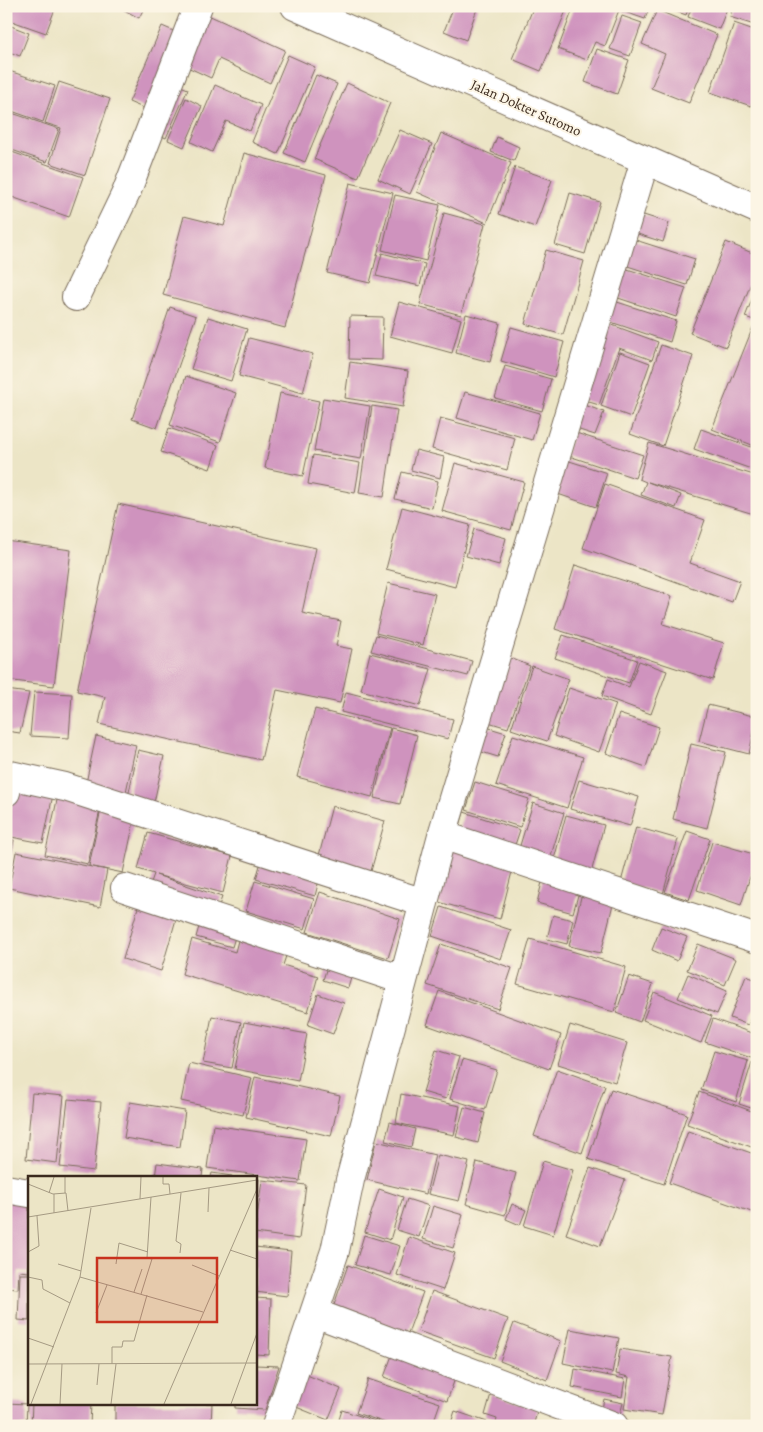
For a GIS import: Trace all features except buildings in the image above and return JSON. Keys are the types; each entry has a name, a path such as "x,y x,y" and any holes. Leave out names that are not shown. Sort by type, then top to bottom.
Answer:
{"street":[{"path":"76,297 126,193 198,6"},
{"name":"Jalan Dokter Sutomo","path":"295,6 757,209"},
{"path":"276,1426 335,1251 350,1180 442,835 645,160"},
{"path":"6,792 10,775 65,787 424,904"},
{"path":"442,835 757,939"},
{"path":"125,888 403,980"},
{"path":"6,1189 28,1193"},
{"path":"315,1313 614,1426"}]}
